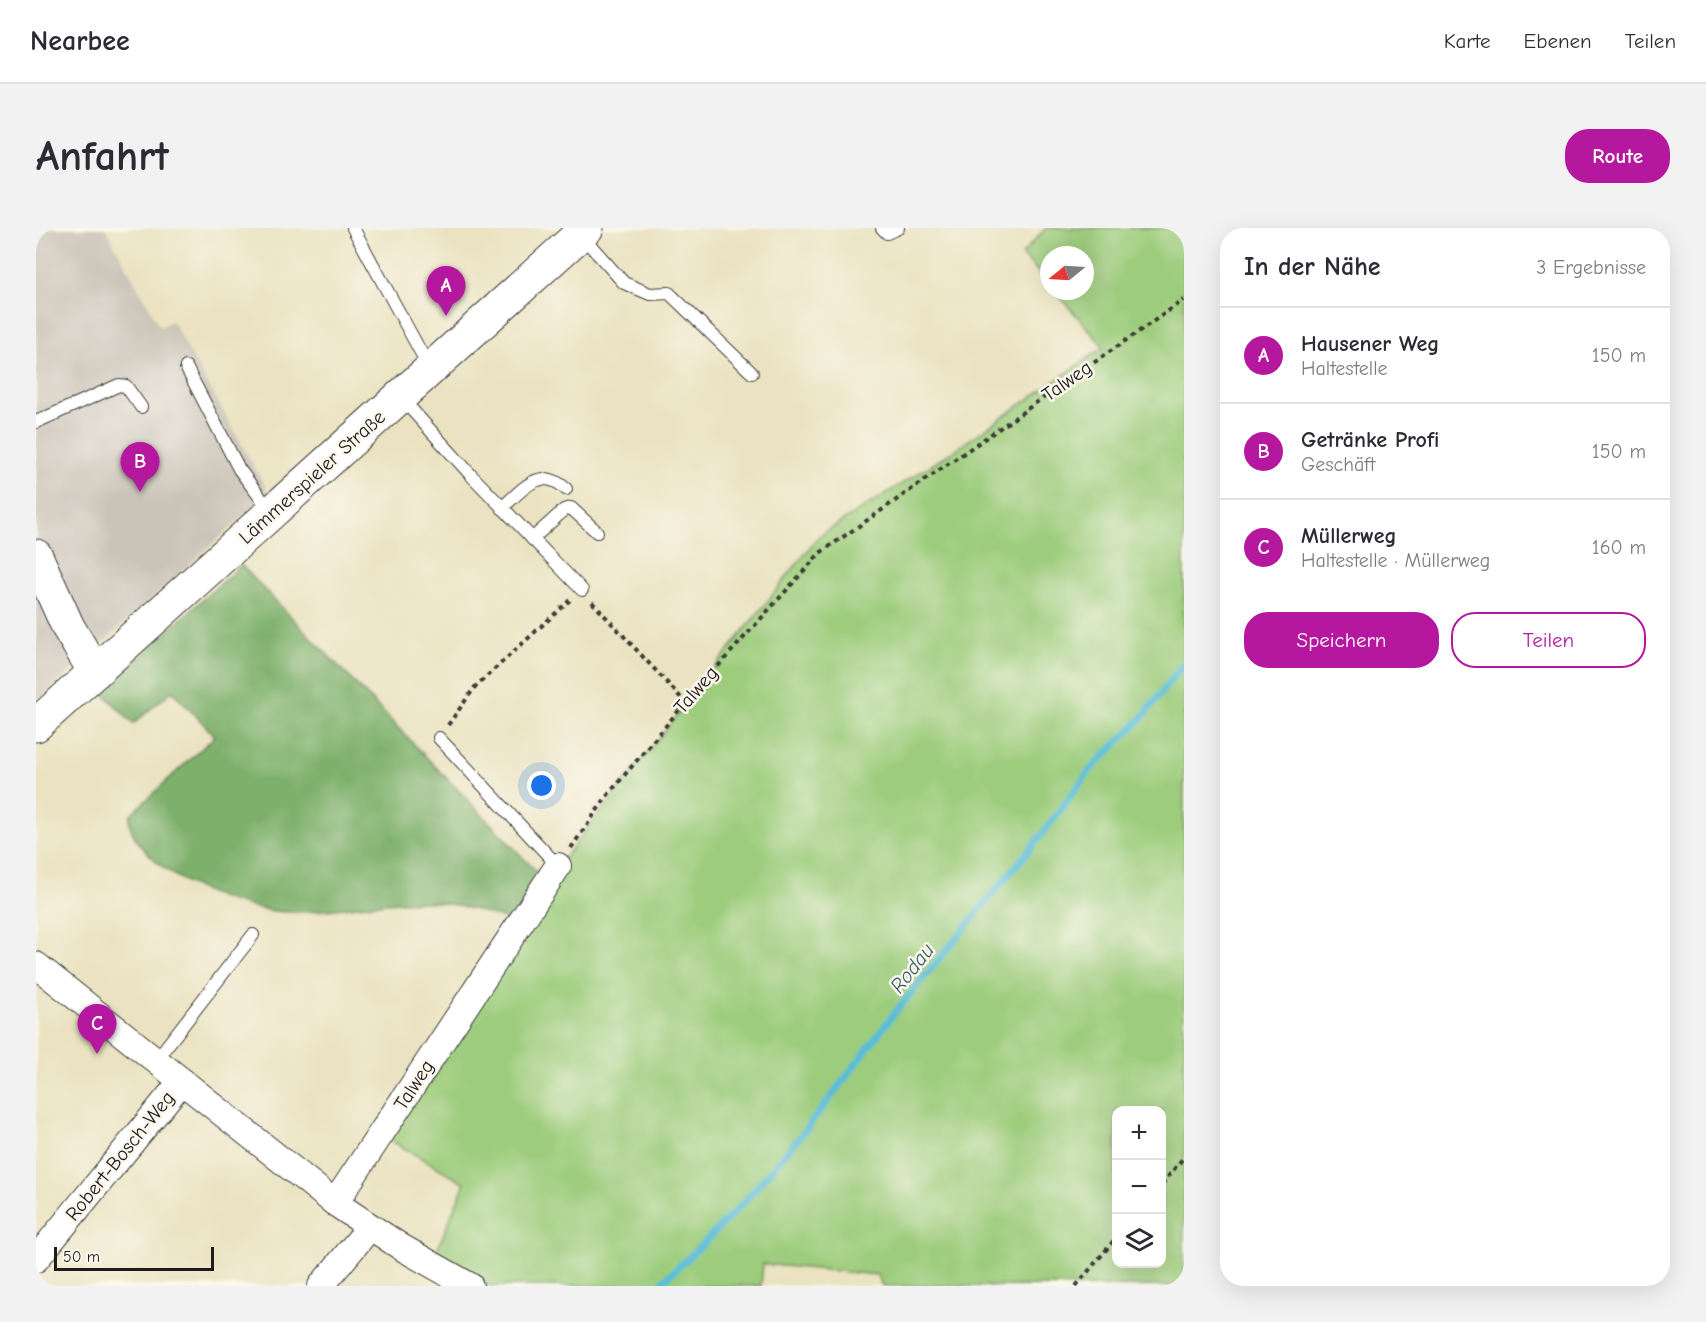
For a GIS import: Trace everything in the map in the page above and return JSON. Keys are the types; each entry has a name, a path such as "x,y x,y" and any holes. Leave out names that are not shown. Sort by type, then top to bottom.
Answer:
{"main road":[{"name":"Lämmerspieler Straße","path":"36,725 583,231"},
{"path":"36,556 68,627 95,672"}],"street":[{"name":"Talweg","path":"335,1203 558,866"},
{"path":"36,965 335,1203 407,1250 470,1286"},
{"name":"Robert-Bosch-Weg","path":"36,1258 182,1081"},
{"path":"321,1286 370,1227"}],"lane":[{"path":"353,228 430,370"},
{"path":"882,228 887,233 898,228"},
{"path":"583,231 624,283 650,294 669,292 752,373"},
{"path":"186,367 239,469 272,513"},
{"path":"36,422 119,385 126,386 141,407"},
{"path":"400,397 502,508 582,590"},
{"path":"502,508 528,484 541,478 557,480 567,489"},
{"path":"532,539 564,510 571,508 597,532"},
{"path":"439,738 558,866"},
{"path":"156,1060 253,935"}],"path":[{"name":"Talweg","path":"558,866 607,796 685,703 820,553 1184,300"},
{"path":"439,738 475,687 582,590 685,703"},
{"path":"1166,1178 1184,1158"},
{"path":"1076,1286 1112,1243"}],"shaded area":[{"path":"36,228 105,228 160,327 172,321 269,493 36,703"}],"green space":[{"path":"1046,228 1184,228 1184,1286 882,1286 878,1275 763,1264 761,1286 490,1286 431,1264 465,1183 374,1131 558,866 819,536 952,452 1104,347 1063,300 1094,300 1094,246 1040,246 1040,274 1022,254"},
{"path":"241,565 542,877 513,922 463,907 416,901 300,912 262,909 219,897 180,878 163,867 138,841 132,832 130,815 215,736 172,691 133,724 101,691"}],"waterway":[{"name":"Rodau","path":"658,1286 743,1203 808,1127 893,1015 1040,837 1090,770 1142,718 1184,663"}],"place":[{"name":"Hausener Weg","path":"446,316"},
{"name":"Getränke Profi","path":"140,492"},
{"name":"Müllerweg","path":"97,1054"}]}
